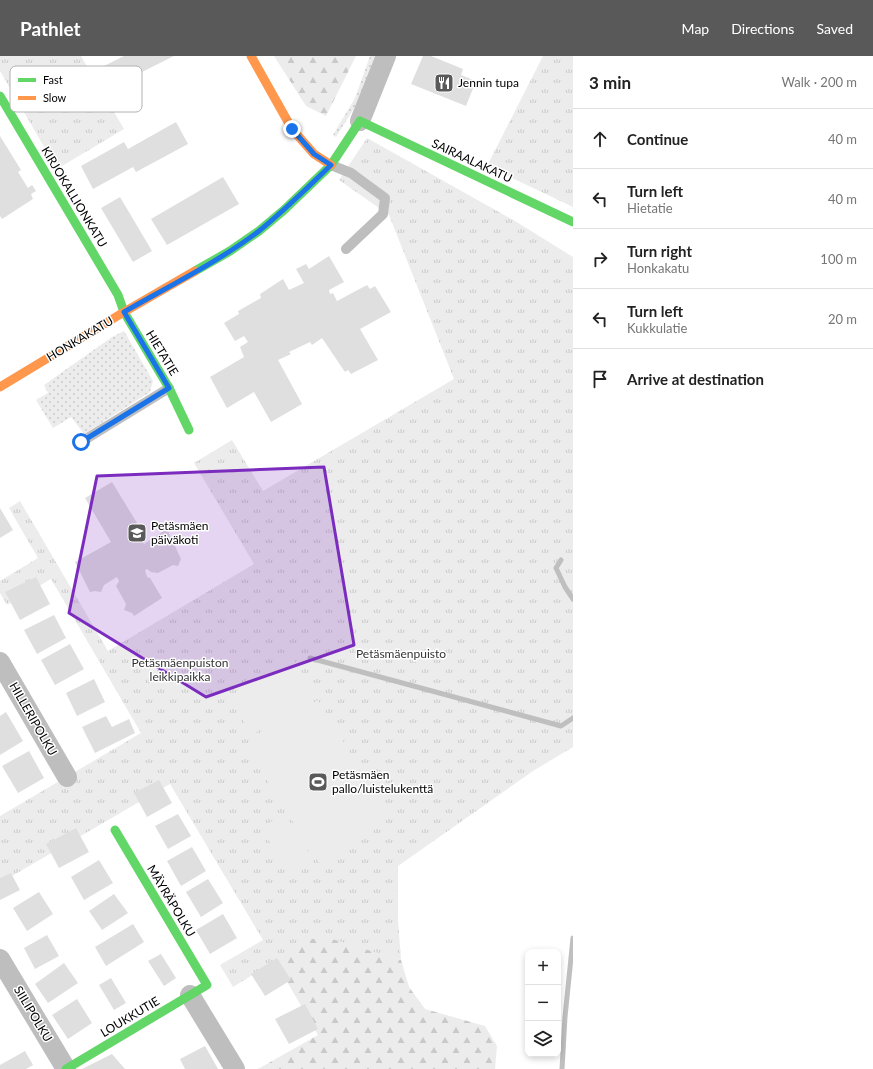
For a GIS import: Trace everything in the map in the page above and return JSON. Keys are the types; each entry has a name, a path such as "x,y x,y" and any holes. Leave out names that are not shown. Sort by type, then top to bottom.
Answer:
{"street":[{"path":"251,56 292,129 314,154 331,165"},
{"name":"HONKAKATU","path":"0,387 124,312 230,251 284,210 331,165 360,121 386,56"},
{"name":"KIRJOKALLIONKATU","path":"0,96 118,295 124,312"},
{"name":"SAIRAALAKATU","path":"360,121 573,222"},
{"name":"HIETATIE","path":"124,312 169,388 189,430"},
{"name":"HILLERIPOLKU","path":"0,662 67,776"},
{"name":"MÄYRÄPOLKU","path":"114,830 207,985"},
{"name":"SIILIPOLKU","path":"0,959 66,1069"},
{"name":"LOUKKUTIE","path":"66,1069 207,985"},
{"path":"190,995 235,1069"}],"lane":[{"path":"331,165 351,174 385,198 383,214 346,249"},
{"path":"81,442 169,388"}],"highlighted area":[{"path":"324,467 354,645 206,697 69,613 97,476"}],"green space":[{"path":"0,56 81,56 87,66 10,66 10,88 0,71"},
{"path":"274,56 356,56 326,116 306,106"},
{"path":"370,56 376,56 358,102 336,137 333,135 355,98"},
{"path":"543,56 573,56 573,207 487,166"},
{"path":"24,112 114,112 124,129 57,169"},
{"name":"Petäsmäenpuisto","path":"367,138 515,221 573,257 573,747 533,771 398,866 398,920 401,960 332,939 305,939 275,961 233,987 220,965 263,940 170,784 0,883 0,816 141,733 51,579 7,605 0,593 0,581 38,558 9,508 20,501 108,651 254,564 194,463 232,440 263,491 454,379 389,215 339,180"},
{"path":"124,331 153,381 150,392 84,434 71,417 53,428 36,400 48,393 44,385 112,337"},
{"path":"293,658 316,695 252,735 229,698"},
{"name":"Petäsmäen pallo/luistelukenttä","path":"318,700 390,818 319,863 245,745"},
{"path":"282,814 314,860 292,875 261,829"},
{"path":"332,938 401,960 409,987 425,1009 485,1026 497,1046 495,1069 258,1069 318,1035 275,961 304,939"}],"building":[{"path":"124,56 174,56 142,72 142,66 104,66"},
{"name":"Jennin tupa","path":"423,56 431,56 463,69 461,75 476,81 466,106 411,84"},
{"path":"176,122 188,144 136,172 133,167 93,189 81,166 124,142 128,149"},
{"path":"0,136 21,170 18,172 28,188 32,185 36,191 31,194 33,199 2,219 0,216"},
{"path":"223,177 239,204 167,245 151,219"},
{"path":"120,197 152,251 133,262 101,208"},
{"path":"329,256 344,282 329,290 330,294 333,293 337,301 367,285 370,289 375,286 391,312 360,329 378,360 351,374 348,370 345,372 322,338 312,345 310,342 289,352 291,354 278,360 302,404 271,422 254,392 227,408 210,377 244,357 240,347 248,342 244,336 235,341 224,323 239,314 238,311 261,298 260,294 283,279 289,290 304,283 296,269 306,264 309,269"},
{"path":"112,482 137,523 134,529 144,544 167,529 181,559 178,566 173,565 158,573 151,572 147,569 145,570 147,577 150,578 162,598 134,616 132,613 124,610 126,604 116,586 119,581 117,577 104,585 101,592 90,592 75,562 111,542 85,498"},
{"path":"0,508 13,530 0,538"},
{"path":"36,577 50,604 20,620 5,592"},
{"path":"54,615 66,638 37,654 24,630"},
{"path":"70,644 84,669 55,685 41,660"},
{"path":"94,679 105,702 77,716 66,693"},
{"path":"6,712 23,741 0,755 0,716"},
{"path":"106,716 112,727 129,719 135,733 95,753 82,727"},
{"path":"29,751 44,778 18,793 2,766"},
{"path":"159,780 172,803 147,817 134,793"},
{"path":"178,814 191,836 168,849 155,826"},
{"path":"76,828 89,852 59,868 46,844"},
{"path":"192,847 206,871 181,886 167,861"},
{"path":"99,860 113,883 84,900 71,877"},
{"path":"11,873 20,890 0,900 0,878"},
{"path":"208,879 223,903 201,917 186,892"},
{"path":"39,892 53,914 27,931 13,908"},
{"path":"114,894 128,913 102,930 89,911"},
{"path":"223,914 237,938 210,954 196,930"},
{"path":"133,924 144,942 106,966 95,947"},
{"path":"47,935 59,956 35,969 24,948"},
{"path":"161,954 176,978 164,986 148,961"},
{"path":"277,958 291,980 265,996 251,974"},
{"path":"64,963 78,983 48,1003 35,984"},
{"path":"111,978 126,1003 114,1010 99,985"},
{"path":"77,999 92,1023 68,1039 52,1015"},
{"path":"305,1004 318,1029 289,1044 275,1019"},
{"path":"205,1046 218,1069 185,1069 180,1059"},
{"path":"25,1051 33,1065 26,1069 0,1069 0,1065"},
{"path":"112,1054 125,1069 82,1069"}],"waterway":[{"path":"561,560 556,568 565,587 573,599"},
{"path":"310,658 561,726 573,718"},
{"path":"562,1069 565,1017 573,938"}],"traffic: fast":[{"path":"0,96 118,295 124,312 169,388 189,430"},
{"path":"195,271 230,251 259,231 284,210 331,165 360,121 573,222"},
{"path":"66,1069 207,985 115,830"}],"traffic: slow":[{"path":"251,56 292,129 314,154 331,165"},
{"path":"0,387 195,271"}],"place":[{"name":"Jennin tupa","path":"444,83"},
{"name":"Petäsmäen päiväkoti","path":"137,533"},
{"name":"Petäsmäen pallo/luistelukenttä","path":"318,782"}],"route":[{"path":"81,442 169,388 124,312 230,251 259,231 284,210 331,165 314,154 292,129"}],"park label":[{"name":"Petäsmäenpuiston leikkipaikka","path":"180,670"}]}
